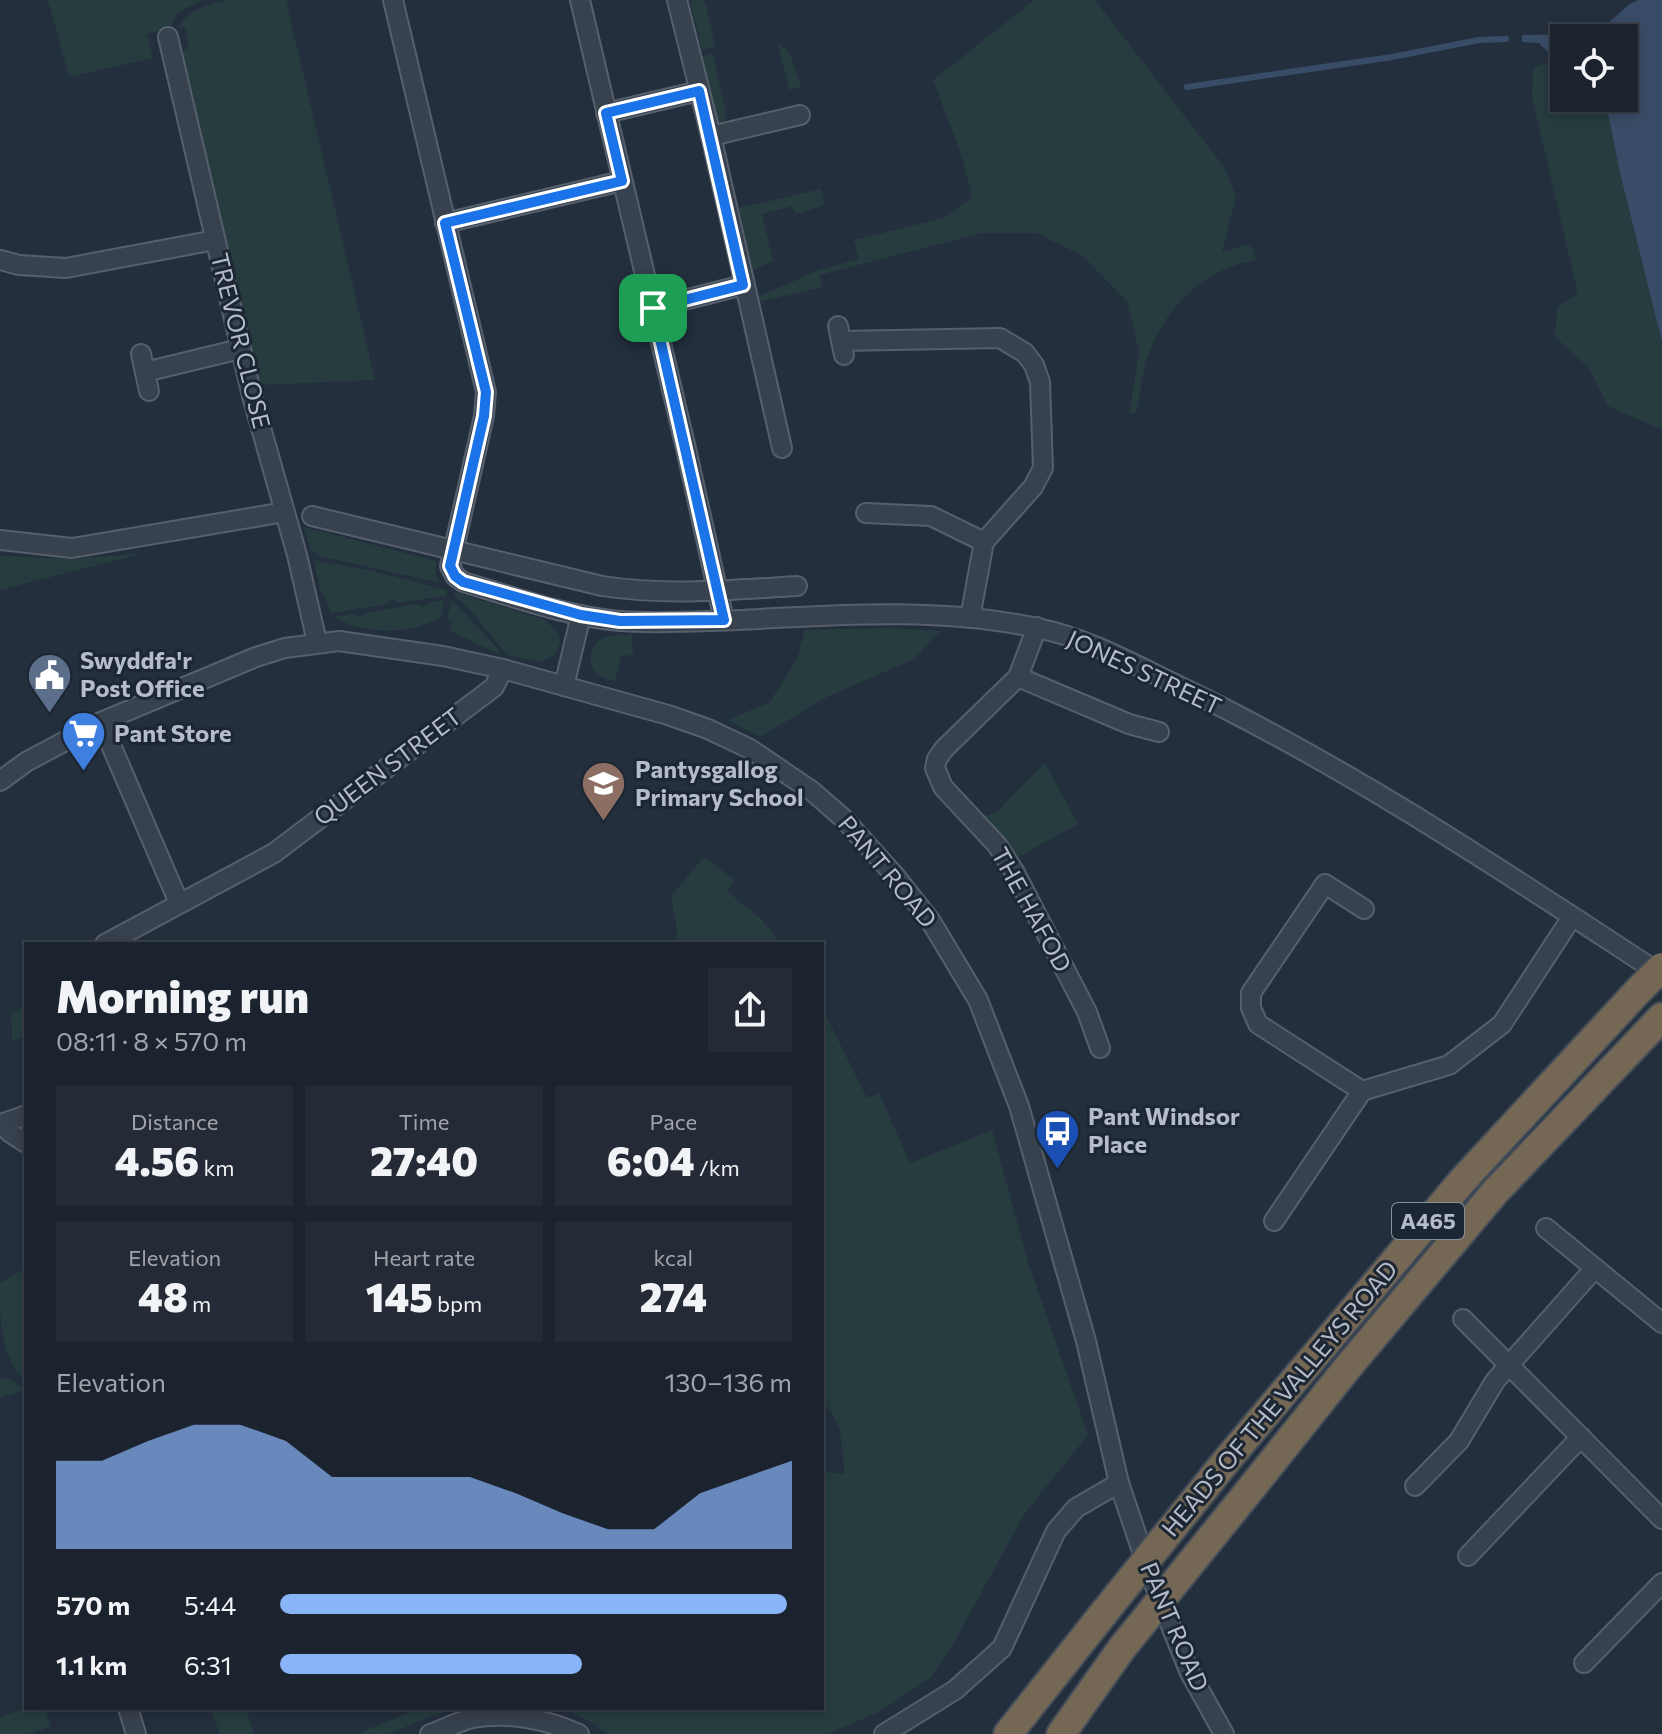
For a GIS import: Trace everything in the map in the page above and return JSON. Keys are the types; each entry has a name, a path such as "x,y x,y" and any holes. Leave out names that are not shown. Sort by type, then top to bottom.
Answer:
{"highway":[{"name":"HEADS OF THE VALLEYS ROAD","path":"1008,1734 1227,1460 1463,1180 1662,967"},
{"name":"HEADS OF THE VALLEYS ROAD","path":"1061,1734 1122,1648 1348,1367 1495,1192 1662,1017"}],"street":[{"path":"393,0 486,392 484,416 453,551"},
{"path":"580,0 724,620"},
{"path":"677,0 782,448"},
{"name":"TREVOR CLOSE","path":"168,37 240,349 310,604 317,642"},
{"path":"606,113 699,91"},
{"path":"711,136 800,115"},
{"path":"445,223 622,181"},
{"path":"0,260 19,265 66,268 215,240"},
{"path":"653,308 743,285"},
{"path":"841,341 1000,338 1013,344 1034,365 1040,382 1043,468 1033,487 984,542 970,618"},
{"path":"141,354 147,382 240,349"},
{"path":"0,540 72,548 285,512"},
{"path":"866,512 931,516 984,542"},
{"path":"312,516 624,589 719,591 797,586"},
{"name":"JONES STREET","path":"453,551 450,566 455,576 463,582 581,615 620,621 864,614 970,618 1037,627 1091,645 1203,698 1335,767 1662,975"},
{"path":"564,686 581,615"},
{"name":"THE HAFOD","path":"1037,627 1018,677 944,749 935,768 943,787 997,845 1014,871 1087,1012 1100,1048"},
{"name":"PANT ROAD","path":"0,781 26,762 101,722 256,657 317,642 372,645 443,656 503,669 668,715 750,749 812,791 844,819 896,877 930,920 978,1000 1013,1085 1086,1341 1119,1483 1147,1566 1189,1671 1224,1734"},
{"name":"QUEEN STREET","path":"109,942 265,858 494,687 503,669"},
{"path":"1018,677 1129,724 1159,732"},
{"path":"101,722 179,903"},
{"path":"1362,1091 1258,1024 1251,1008 1251,993 1325,884 1364,909"},
{"path":"1274,1221 1362,1091 1449,1065 1502,1024 1572,917"},
{"path":"24,1116 2,1124 24,1142"},
{"path":"1546,1228 1662,1323"},
{"path":"1415,1486 1459,1441 1480,1403 1510,1364 1595,1268"},
{"path":"1463,1319 1662,1519"},
{"path":"1468,1556 1581,1437"},
{"path":"884,1734 955,1690 1002,1648 1056,1531 1076,1508 1119,1483"},
{"path":"1584,1663 1662,1583"},
{"path":"129,1710 136,1734"},
{"path":"430,1734 472,1718 528,1717 579,1734"}],"green space":[{"path":"48,0 202,0 178,12 170,28 147,34 153,58 69,77"},
{"path":"226,0 286,0 375,380 260,385 182,57 183,50 189,48 185,27 179,27 194,12"},
{"path":"702,0 706,5 715,46 702,50 690,1"},
{"path":"1034,0 1095,0 1224,167 1236,197 1222,252 1247,245 1254,249 1256,260 1237,265 1204,281 1166,319 1147,360 1136,414 1129,413 1139,352 1128,303 1083,256 1036,233 982,233 820,275 823,287 755,303 755,298 819,270 859,259 854,240 944,218 972,197 960,151 933,80"},
{"path":"778,43 790,53 801,87 789,90"},
{"path":"713,54 727,117 721,124 718,124 702,56"},
{"path":"1544,63 1550,67 1550,112 1608,112 1662,342 1662,430 1608,406 1589,368 1554,336 1558,306 1578,294 1532,97 1533,68"},
{"path":"821,189 825,205 796,214 792,206 762,214 773,260 753,271 739,208"},
{"path":"304,527 436,561 436,575 441,583 318,556 310,548"},
{"path":"145,553 0,590 0,556 73,559"},
{"path":"314,560 447,590 445,596 396,603 394,600 388,601 388,604 332,613 320,590"},
{"path":"455,592 545,620 559,637 555,655 539,662 507,655 454,595"},
{"path":"444,600 441,617 417,627 373,630 335,617 355,614 356,617 419,604 421,607"},
{"path":"452,600 500,651 499,654 450,631 452,622 447,619"},
{"path":"889,628 940,631 914,659 827,697 760,737 728,720 769,703 797,659 805,630"},
{"path":"632,634 633,655 621,656 615,681 599,676 591,664 593,648 609,636"},
{"path":"1045,763 1078,824 1013,860 982,818 998,811"},
{"path":"704,857 735,880 727,891 761,919 780,942 675,942 677,931 671,896"},
{"path":"24,1007 24,1037 12,1040 11,1012"},
{"path":"824,1012 867,1098 879,1093 910,1163 992,1130 1028,1262 1088,1435 1025,1513 951,1648 931,1677 881,1711 828,1734 607,1734 566,1710 824,1710 824,1471 845,1474 840,1430 828,1407 824,1408"},
{"path":"24,1269 24,1380 6,1350 1,1324 0,1283"},
{"path":"7,1377 24,1390 0,1398 0,1379"},
{"path":"24,1709 46,1710 51,1727 28,1734 0,1734 0,1717"},
{"path":"247,1710 254,1734 220,1734 211,1711"},
{"path":"415,1710 453,1710 389,1734 357,1734"}],"water":[{"path":"1638,0 1662,0 1662,342 1608,112 1638,112 1638,24 1607,24"},
{"path":"1522,35 1550,35 1550,54 1539,43 1522,42"}],"waterway":[{"path":"1187,87 1392,57 1479,40 1506,39"}],"place":[{"name":"Swyddfa'r Post Office","path":"49,714"},
{"name":"Pant Store","path":"83,773"},
{"name":"Pantysgallog Primary School","path":"604,823"},
{"name":"Pant Windsor Place","path":"1057,1170"}],"route":[{"path":"699,91 743,285 653,308 724,620 620,621 581,615 463,582 455,576 450,566 484,416 486,392 445,223 622,181 606,113 699,91"}]}
